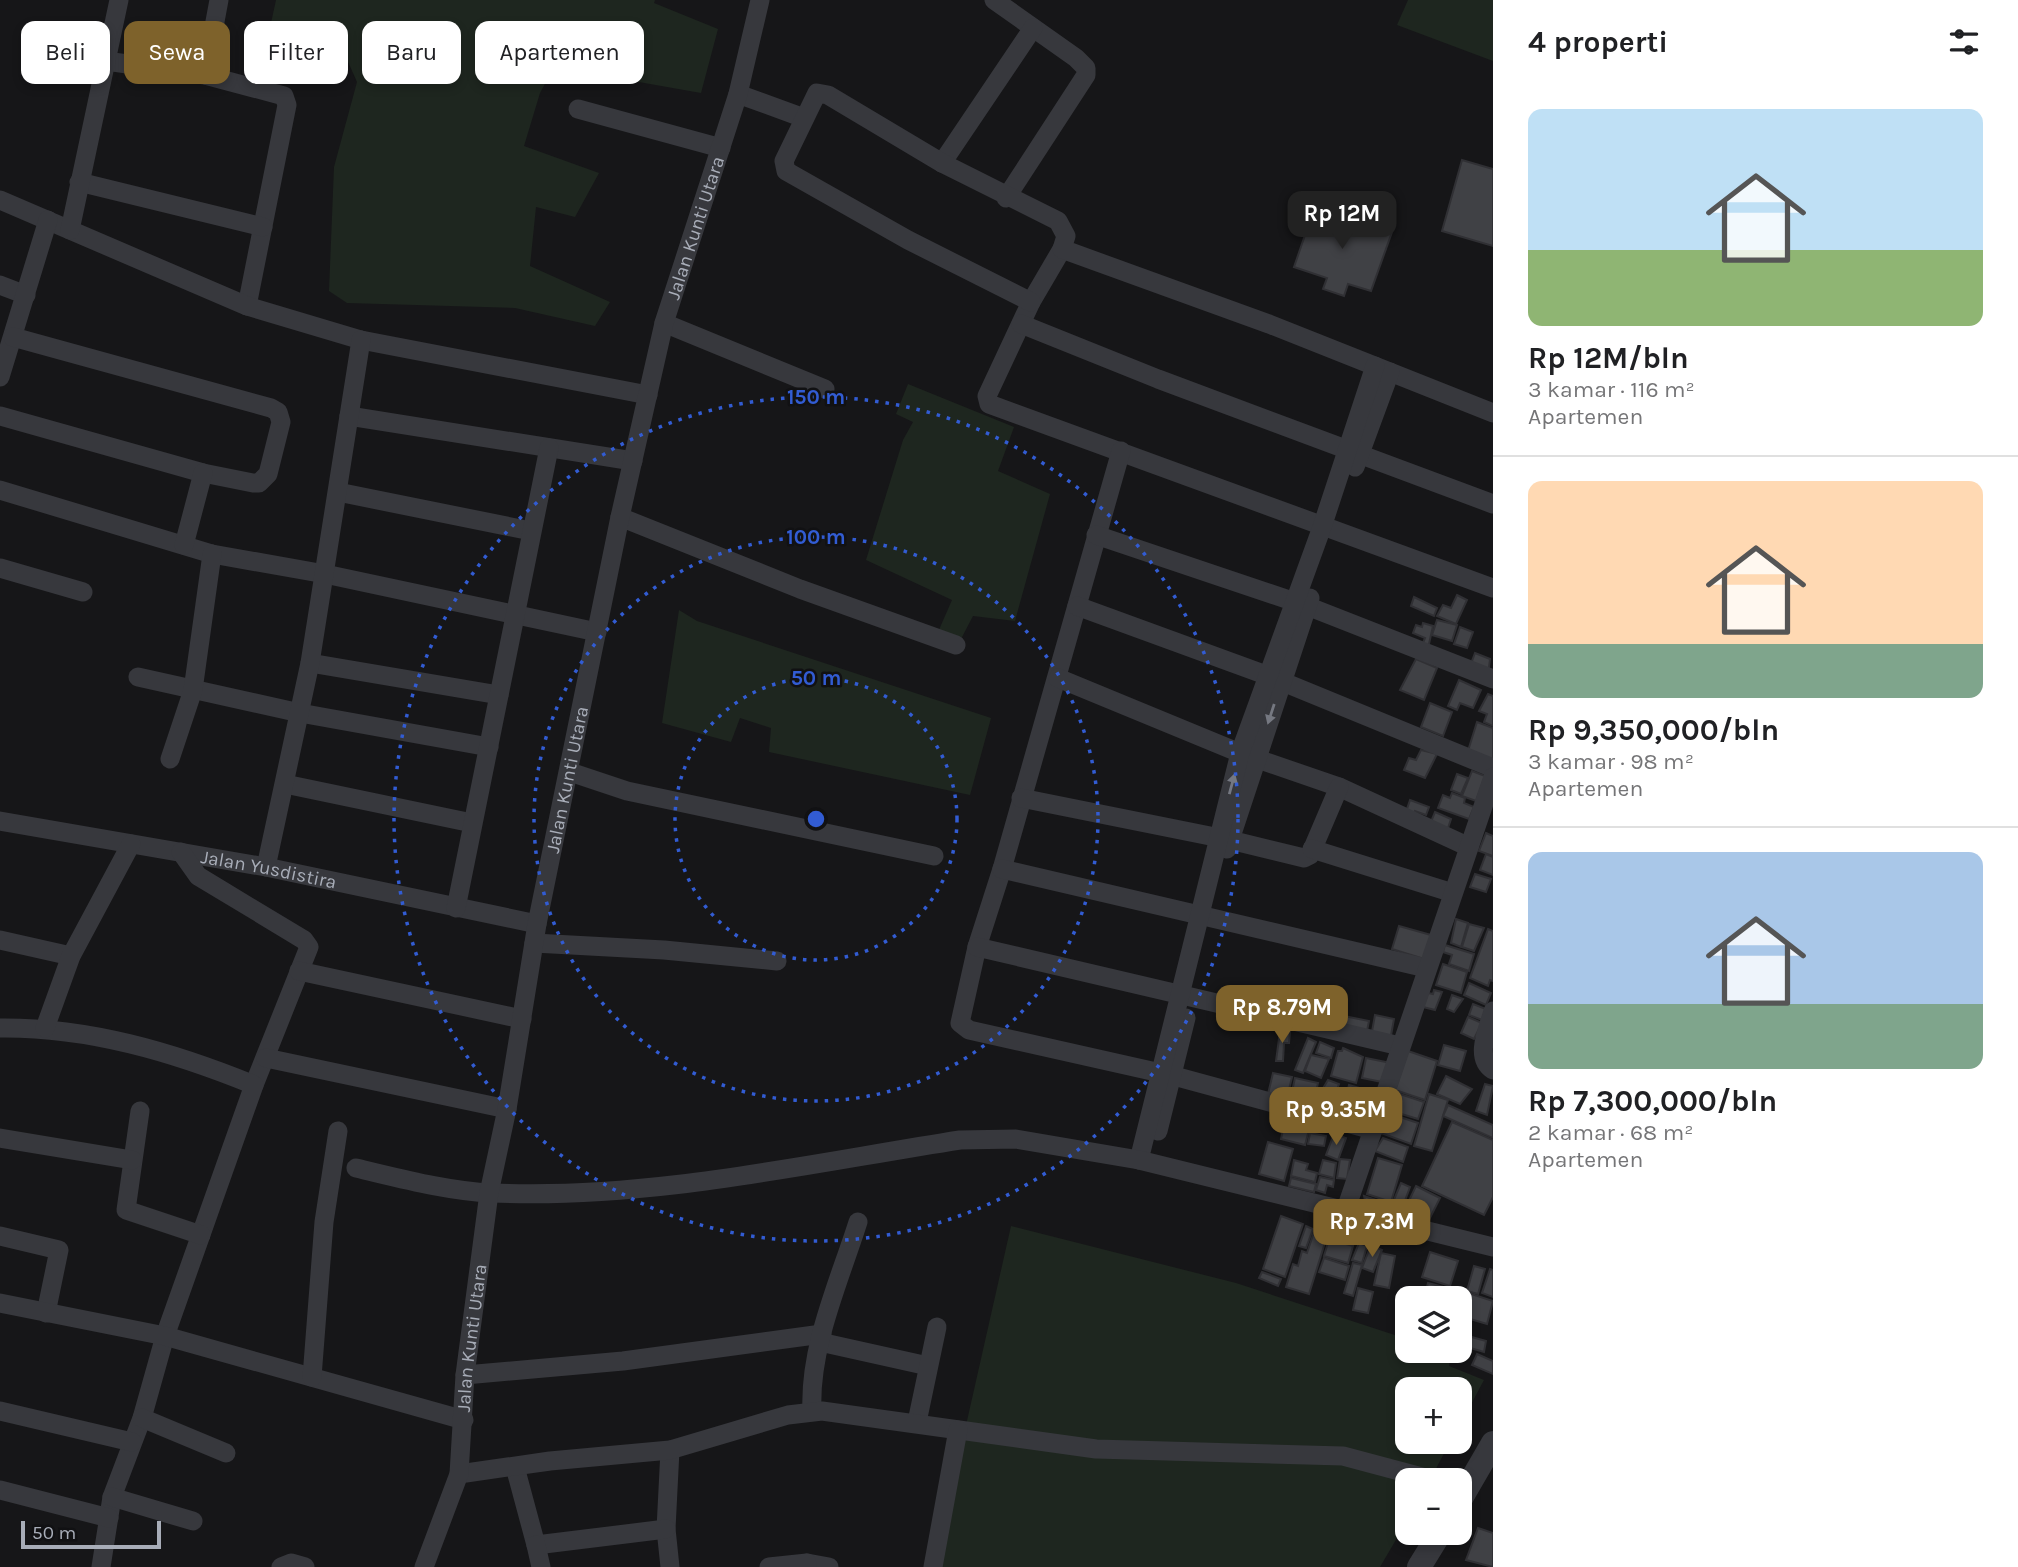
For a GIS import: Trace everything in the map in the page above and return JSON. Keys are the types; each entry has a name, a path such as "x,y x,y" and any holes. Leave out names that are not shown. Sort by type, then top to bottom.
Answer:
{"street":[{"path":"110,42 119,0"},
{"path":"215,21 219,0"},
{"name":"Jalan Kunti Utara","path":"424,1567 459,1474 465,1375 489,1193 507,1109 536,934 633,461 664,323 738,94 761,0"},
{"path":"994,0 1082,63 1086,75 1006,198"},
{"path":"942,163 1032,28"},
{"path":"230,81 277,92 287,100 247,306"},
{"path":"70,230 101,84"},
{"path":"1031,302 908,240 791,176 784,168 784,162 815,95 822,93 1006,198 1062,224 1066,236 1062,249 1031,302 987,396 989,404 1493,589"},
{"path":"738,94 804,118"},
{"path":"578,109 721,148"},
{"path":"79,182 263,227"},
{"path":"0,200 247,306 361,340 648,395"},
{"path":"1,373 48,220"},
{"path":"1062,249 1256,319 1493,413"},
{"path":"0,285 26,295"},
{"path":"664,323 825,389"},
{"path":"1021,324 1158,379 1354,449 1493,503"},
{"path":"0,416 203,474 253,483 265,478 281,422 278,412 13,337"},
{"path":"266,866 310,663 361,340"},
{"path":"1145,1161 1223,838 1274,678 1382,369"},
{"path":"349,416 633,461"},
{"path":"456,908 549,448"},
{"path":"1121,451 1058,678 1002,869 976,947 958,1019 965,1028 1166,1074 1373,1130"},
{"path":"184,545 203,474"},
{"path":"0,490 212,554 325,574 597,632"},
{"path":"338,492 531,531"},
{"path":"621,517 800,589 956,645"},
{"path":"1096,534 1301,604 1493,680"},
{"path":"170,759 193,690 212,554"},
{"path":"0,568 83,592"},
{"path":"1077,606 1274,678 1493,768"},
{"path":"310,663 499,695"},
{"path":"138,677 300,713 489,747"},
{"path":"1058,678 1248,756 1339,787 1469,847"},
{"path":"570,772 627,792 934,856"},
{"path":"1345,1212 1493,777"},
{"path":"285,784 472,823"},
{"path":"1021,798 1223,838 1308,858 1339,787"},
{"name":"Jalan Yusdistira","path":"0,821 266,866 456,908 536,934 777,961"},
{"path":"45,1027 71,956 131,844"},
{"path":"1312,849 1453,893"},
{"path":"101,1567 112,1497 142,1418 165,1336 254,1085 309,951 306,942 198,876 181,852"},
{"path":"1002,869 1426,968"},
{"path":"0,940 71,956"},
{"path":"976,947 1400,1046"},
{"path":"299,971 522,1019"},
{"path":"1493,1011 1483,1053 1484,1061 1493,1070"},
{"path":"0,1028 45,1027 113,1039 220,1071 254,1085"},
{"path":"266,1058 507,1109"},
{"path":"140,1111 125,1203 128,1212 201,1235"},
{"path":"312,1377 324,1222 338,1130"},
{"path":"0,1138 132,1160"},
{"path":"356,1168 489,1193 556,1194 696,1181 978,1138 1042,1142 1145,1161 1493,1247"},
{"path":"812,1411 812,1388 821,1338 858,1222"},
{"path":"0,1236 59,1250 46,1313"},
{"path":"0,1303 165,1336 464,1420"},
{"path":"917,1422 937,1327"},
{"path":"465,1375 623,1361 821,1338 928,1366"},
{"path":"0,1411 132,1442"},
{"path":"459,1474 670,1450 788,1415 812,1411 917,1422 1096,1450 1343,1456 1395,1470"},
{"path":"142,1418 226,1453"},
{"path":"933,1567 958,1430"},
{"path":"670,1450 666,1529 670,1567"},
{"path":"1472,1480 1490,1456"},
{"path":"515,1467 541,1567"},
{"path":"0,1490 108,1518"},
{"path":"112,1497 192,1521"},
{"path":"536,1545 666,1529"},
{"path":"1419,1567 1433,1545"},
{"path":"281,1567 290,1563 305,1567"},
{"path":"769,1567 829,1567"}],"shaded area":[{"path":"276,0 655,0 654,3 718,29 701,93 644,83 644,21 475,21 475,84 545,84 524,146 599,173 575,217 536,207 530,266 610,302 595,326 515,308 347,303 329,291 334,167 357,82 348,62 348,21 271,21"},
{"path":"1408,0 1493,0 1493,61 1397,25"},
{"path":"908,384 1014,427 998,471 1050,494 1015,621 973,616 961,639 938,632 952,600 866,560 903,440 913,422 896,414"},
{"path":"679,610 697,621 991,718 970,795 769,752 771,728 740,718 731,742 662,723"},
{"path":"1011,1226 1236,1283 1395,1335 1395,1363 1450,1363 1449,1366 1484,1380 1472,1402 1472,1377 1395,1377 1395,1454 1444,1454 1436,1468 1395,1468 1395,1541 1380,1567 934,1567"}],"building":[{"path":"1462,160 1493,169 1493,246 1442,231"},
{"path":"1315,206 1392,232 1371,291 1348,284 1344,296 1323,289 1327,278 1294,267"},
{"path":"1457,595 1467,600 1456,624 1437,616 1443,605 1451,608"},
{"path":"1414,597 1437,608 1434,616 1411,606"},
{"path":"1437,620 1457,625 1452,641 1432,635"},
{"path":"1423,623 1433,626 1427,653 1420,650 1425,638 1413,633 1416,625 1422,627"},
{"path":"1460,627 1473,632 1467,648 1454,644"},
{"path":"1475,653 1490,659 1488,676 1469,669"},
{"path":"1416,659 1437,668 1424,700 1400,690"},
{"path":"1459,680 1481,690 1473,708 1460,703 1457,710 1448,706"},
{"path":"1488,694 1493,696 1493,726 1484,722 1487,714 1479,711"},
{"path":"1430,703 1452,712 1443,736 1421,727"},
{"path":"1477,722 1493,728 1493,762 1467,754"},
{"path":"1421,750 1437,754 1425,778 1404,770 1409,758 1416,760"},
{"path":"1472,771 1485,776 1476,801 1462,796"},
{"path":"1457,774 1468,778 1461,794 1451,790"},
{"path":"1452,793 1465,798 1464,803 1474,807 1469,819 1438,808 1443,795 1450,798"},
{"path":"1410,800 1429,807 1426,815 1415,811 1414,815 1406,812"},
{"path":"1435,812 1451,819 1447,831 1430,824"},
{"path":"1486,833 1493,836 1493,856 1479,851"},
{"path":"1486,854 1493,857 1493,875 1480,870"},
{"path":"1475,874 1491,879 1486,892 1470,887"},
{"path":"1456,919 1468,923 1461,947 1451,943"},
{"path":"1469,924 1484,928 1474,951 1462,947"},
{"path":"1399,926 1431,935 1424,959 1392,949"},
{"path":"1488,929 1493,931 1493,981 1490,980 1488,986 1470,978"},
{"path":"1445,945 1474,954 1469,971 1449,964 1452,955 1443,952"},
{"path":"1443,964 1467,972 1461,993 1436,985"},
{"path":"1469,983 1491,993 1486,1005 1464,995"},
{"path":"1434,990 1442,992 1435,1010 1423,1007 1428,993 1433,994"},
{"path":"1452,995 1463,999 1454,1012 1447,1009"},
{"path":"1473,1004 1486,1009 1482,1020 1469,1015"},
{"path":"1375,1015 1394,1019 1390,1041 1371,1037"},
{"path":"1344,1016 1369,1021 1366,1036 1341,1030"},
{"path":"1468,1017 1482,1023 1474,1039 1461,1033"},
{"path":"1280,1031 1290,1032 1289,1043 1284,1043 1283,1061 1276,1061"},
{"path":"1308,1038 1316,1042 1303,1073 1295,1070"},
{"path":"1320,1042 1334,1048 1331,1058 1316,1053"},
{"path":"1444,1045 1466,1051 1460,1071 1438,1065"},
{"path":"1343,1048 1363,1057 1356,1083 1331,1076 1338,1051"},
{"path":"1408,1051 1437,1061 1425,1100 1395,1090"},
{"path":"1311,1055 1329,1059 1321,1078 1305,1071"},
{"path":"1366,1058 1391,1063 1387,1083 1362,1078"},
{"path":"1273,1073 1292,1077 1287,1098 1268,1094"},
{"path":"1446,1076 1472,1089 1460,1104 1437,1094"},
{"path":"1295,1078 1318,1083 1314,1101 1291,1096"},
{"path":"1328,1080 1339,1084 1328,1113 1319,1110 1321,1102 1316,1100"},
{"path":"1485,1084 1493,1086 1487,1115 1476,1111"},
{"path":"1349,1085 1380,1094 1373,1119 1361,1116 1364,1106 1345,1101"},
{"path":"1394,1092 1424,1102 1418,1119 1388,1110"},
{"path":"1429,1094 1448,1100 1432,1151 1414,1146"},
{"path":"1448,1105 1493,1125 1493,1138 1443,1116"},
{"path":"1385,1112 1418,1123 1411,1144 1378,1132"},
{"path":"1285,1120 1310,1126 1305,1145 1281,1139"},
{"path":"1452,1122 1493,1140 1493,1197 1484,1215 1422,1186"},
{"path":"1310,1133 1326,1136 1324,1146 1308,1144"},
{"path":"1334,1134 1346,1138 1338,1160 1326,1155"},
{"path":"1383,1138 1408,1147 1403,1162 1375,1151"},
{"path":"1268,1142 1293,1149 1284,1181 1259,1174"},
{"path":"1378,1158 1402,1165 1391,1202 1367,1194"},
{"path":"1340,1159 1350,1160 1347,1179 1337,1178"},
{"path":"1294,1160 1308,1164 1306,1170 1317,1173 1315,1182 1291,1176"},
{"path":"1323,1160 1336,1163 1334,1178 1319,1174"},
{"path":"1320,1177 1334,1180 1333,1187 1327,1185 1325,1193 1316,1190"},
{"path":"1291,1178 1316,1184 1314,1192 1289,1186"},
{"path":"1401,1183 1410,1187 1403,1206 1393,1202"},
{"path":"1416,1186 1440,1198 1429,1220 1405,1209"},
{"path":"1364,1196 1391,1205 1389,1212 1366,1205"},
{"path":"1281,1216 1303,1224 1285,1277 1263,1269"},
{"path":"1306,1226 1313,1229 1306,1248 1299,1246"},
{"path":"1314,1232 1327,1236 1309,1294 1286,1287 1293,1264 1298,1266 1302,1251 1307,1253"},
{"path":"1329,1239 1353,1246 1348,1263 1324,1256"},
{"path":"1359,1243 1367,1246 1362,1263 1352,1260"},
{"path":"1371,1245 1382,1250 1373,1272 1362,1268"},
{"path":"1430,1252 1458,1261 1450,1286 1422,1277"},
{"path":"1381,1253 1395,1256 1389,1288 1374,1285"},
{"path":"1324,1258 1349,1266 1345,1280 1319,1272"},
{"path":"1353,1263 1362,1265 1353,1296 1344,1293"},
{"path":"1474,1266 1485,1269 1478,1294 1472,1292 1472,1286 1468,1286"},
{"path":"1490,1269 1493,1270 1493,1297 1482,1293"},
{"path":"1262,1272 1281,1279 1278,1286 1259,1278"},
{"path":"1358,1288 1373,1292 1368,1313 1353,1310"},
{"path":"1472,1294 1493,1301 1487,1324 1472,1320"},
{"path":"1472,1337 1486,1341 1484,1352 1472,1348"},
{"path":"1477,1354 1493,1361 1493,1374 1472,1365"},
{"path":"1478,1528 1493,1533 1493,1567 1466,1560"}]}
